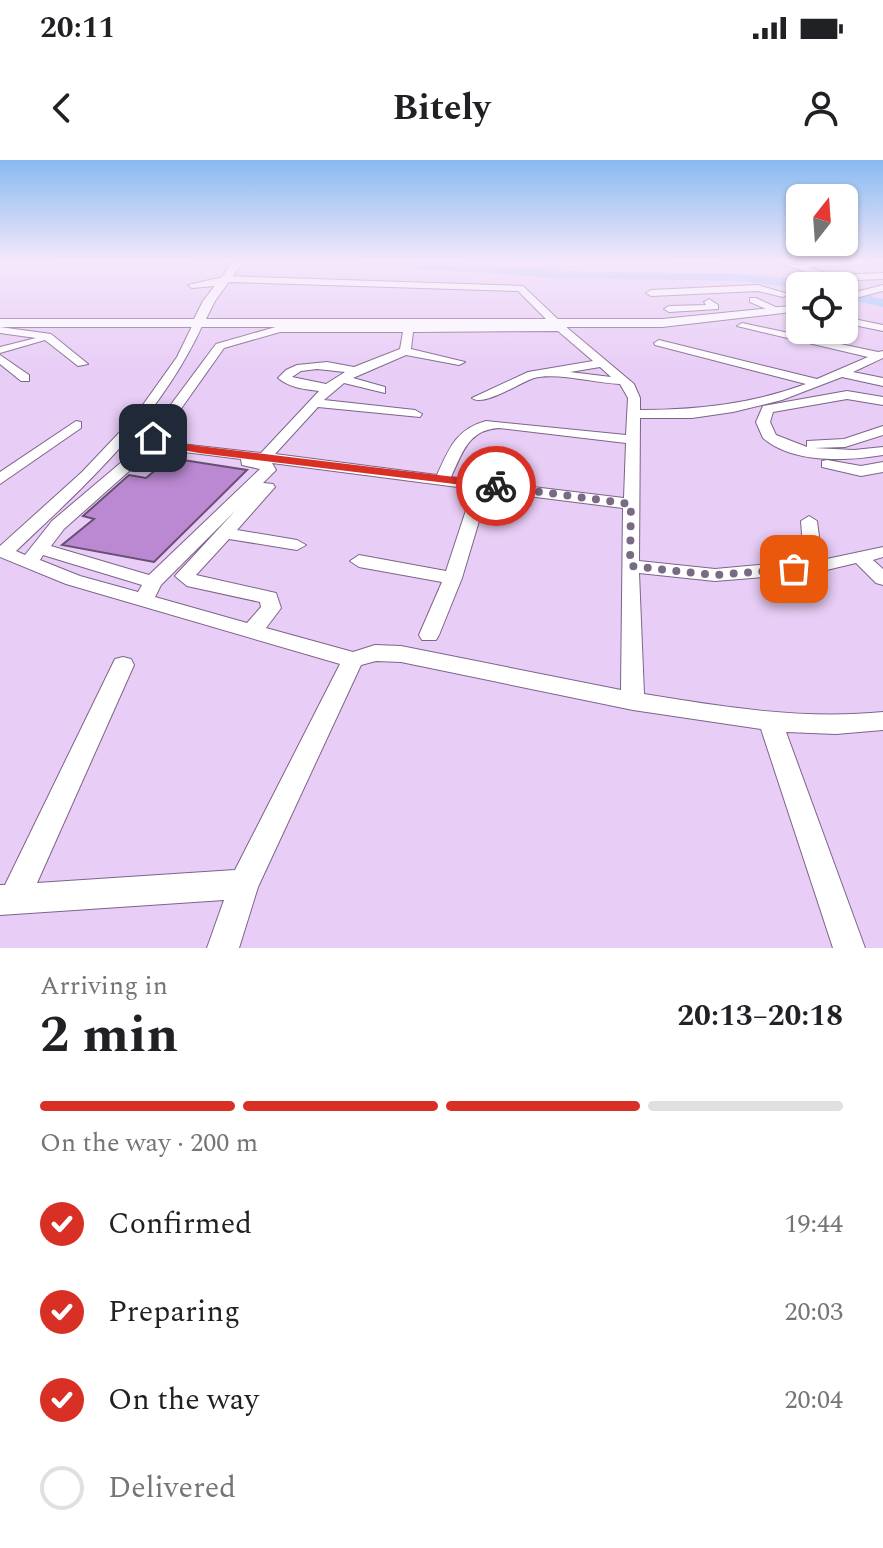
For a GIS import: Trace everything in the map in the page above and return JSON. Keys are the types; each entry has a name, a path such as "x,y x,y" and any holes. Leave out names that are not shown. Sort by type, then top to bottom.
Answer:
{"main road":[{"path":"154,321 204,312 214,298"},
{"path":"0,323 154,321 204,312 250,320 384,322 409,326 558,326 684,322 786,310"},
{"path":"154,321 192,339 250,320"}],"street":[{"path":"527,298 630,387 634,398 630,566 633,701"},
{"path":"656,298 684,322"},
{"path":"665,306 715,307 709,302 766,298"},
{"path":"753,300 779,311"},
{"path":"2,552 117,447 181,363 204,312"},
{"path":"858,323 883,328"},
{"path":"405,351 409,326 279,329 224,344 153,438 160,443 267,455 290,462 631,504"},
{"path":"742,326 881,355"},
{"path":"0,330 43,334 82,364"},
{"path":"0,350 50,338"},
{"path":"659,343 817,383"},
{"path":"267,455 328,388 355,371 405,351 459,362"},
{"path":"636,414 710,412 817,383 881,355"},
{"path":"0,358 25,378"},
{"path":"478,398 532,375 558,373 602,363"},
{"path":"328,388 297,384 284,378 295,369 310,367 355,371"},
{"path":"558,373 576,378 623,381"},
{"path":"843,374 883,382"},
{"path":"341,378 381,390"},
{"path":"883,401 847,395 768,409 763,422 770,438 805,451 841,457 883,451"},
{"path":"763,399 781,407"},
{"path":"315,403 415,414"},
{"path":"443,479 467,431 476,426 499,424 633,440"},
{"path":"0,479 76,425"},
{"path":"779,443 845,443 883,430"},
{"path":"34,556 58,525 142,452 160,449 268,467 148,591"},
{"path":"803,459 861,471 883,467"},
{"path":"251,632 271,608 269,597 194,582 184,576 290,462"},
{"path":"429,635 453,578 482,484"},
{"path":"809,521 814,567"},
{"path":"226,533 297,545"},
{"path":"2,552 34,556 148,591 251,632 353,660 375,653 401,654 633,701 770,722 814,727 883,721"},
{"path":"630,566 715,575 814,567 883,552"},
{"path":"859,556 883,579"},
{"path":"359,561 453,578"},
{"path":"223,948 244,884 353,660"},
{"path":"7,900 123,665"},
{"path":"770,722 849,948"},
{"path":"7,900 244,884"}],"building":[{"path":"170,458 247,470 154,562 62,545 94,519 83,516 129,475 146,478"}],"waterway":[{"path":"860,298 883,303"}],"way so far":[{"path":"496,486 631,504 630,566 715,575 794,569"}],"route":[{"path":"153,438 160,443 267,455 290,462 496,486"}]}
